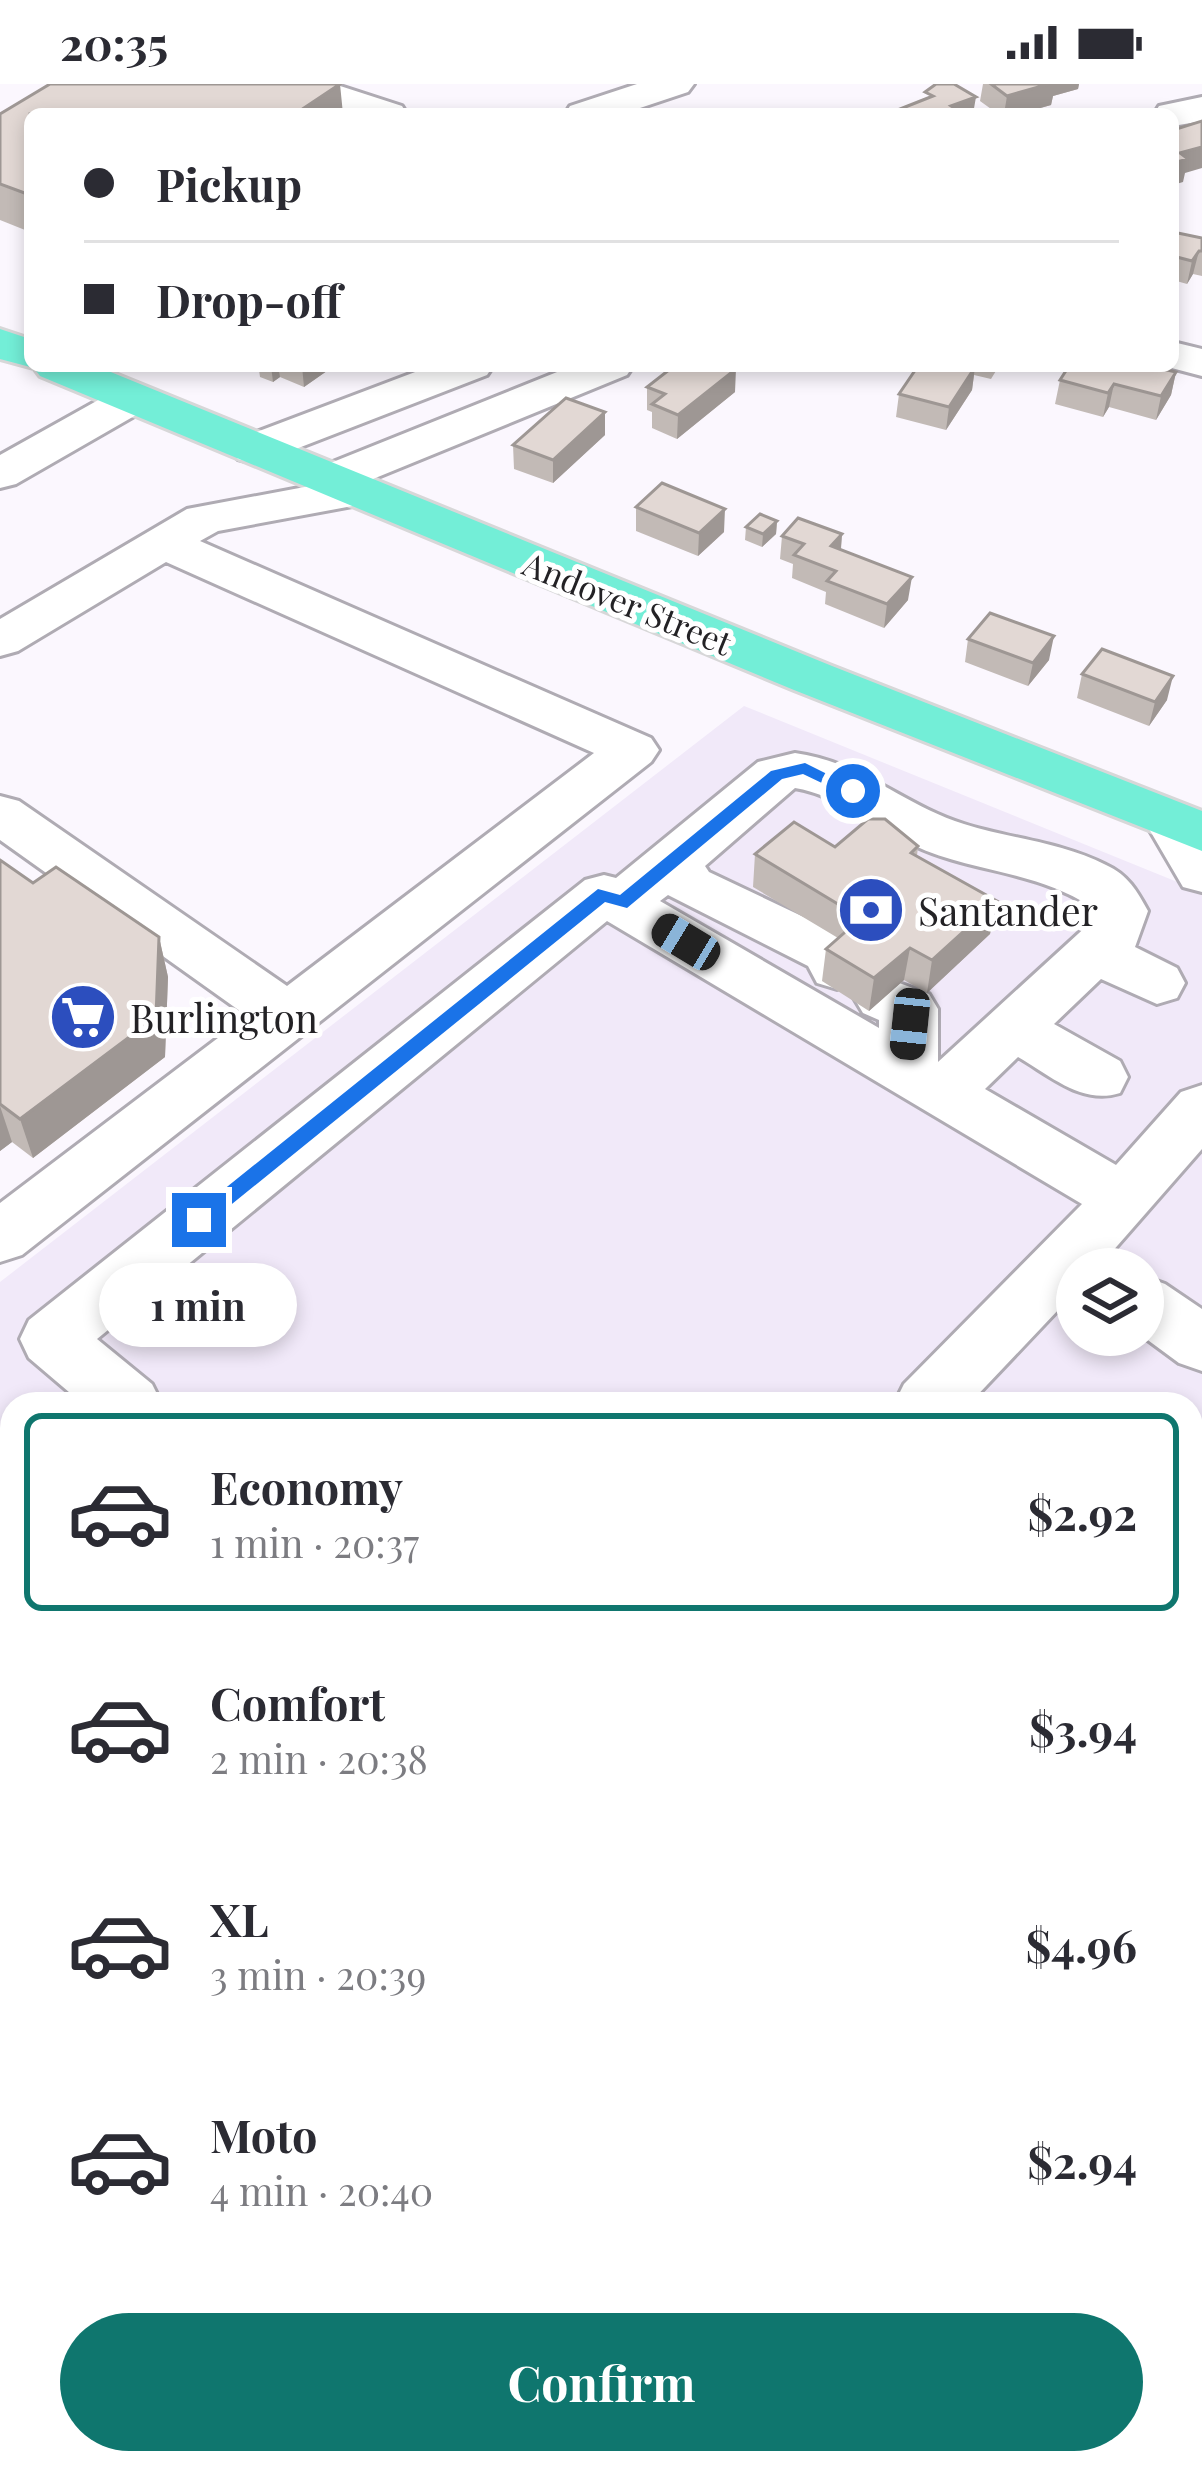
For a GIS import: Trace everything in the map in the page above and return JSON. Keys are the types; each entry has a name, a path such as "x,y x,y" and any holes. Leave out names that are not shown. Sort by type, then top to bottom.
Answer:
{"highway":[{"name":"Andover Street","path":"71,372 1187,827"}],"street":[{"path":"296,84 370,108"},
{"path":"602,108 675,84"},
{"path":"184,531 239,442 453,372"},
{"path":"0,640 184,531 344,486 598,372"},
{"path":"0,474 134,398"},
{"path":"0,429 47,450"},
{"path":"0,1237 633,750 184,531"},
{"path":"621,904 777,775 805,768 923,830 1054,866 1106,888 1120,906 1121,924 1013,1027 924,1082"},
{"path":"0,814 287,1015"},
{"path":"1187,827 1202,873"},
{"path":"681,855 680,875 695,890 868,978 924,1082"},
{"path":"115,1392 52,1339 604,894 1124,1199"},
{"path":"1094,950 1157,983"},
{"path":"1013,1027 1099,1077"},
{"path":"1092,1248 1124,1199 1194,1131"},
{"path":"940,1392 1056,1287"},
{"path":"1164,1317 1202,1343"}],"shaded area":[{"path":"744,706 1202,892 1202,1392 0,1392 0,1282"}],"building":[{"path":"50,84 340,84 304,108 24,108 24,193 0,184 0,114"},
{"path":"936,84 954,84 976,97 951,106 954,108 903,108 933,96 925,92"},
{"path":"991,84 1049,84 1007,96"},
{"path":"1202,121 1202,147 1180,153 1188,159 1179,161 1179,128"},
{"path":"1179,233 1202,238 1202,251 1192,261 1179,258"},
{"path":"666,372 732,372 678,415 652,404 665,394 647,387"},
{"path":"914,372 972,372 949,407 899,394"},
{"path":"1065,372 1176,372 1161,396 1114,384 1108,393 1060,380"},
{"path":"566,398 605,412 553,460 513,445"},
{"path":"662,483 725,509 699,533 636,507"},
{"path":"760,514 777,521 763,534 746,527"},
{"path":"798,518 842,534 831,546 912,577 887,604 827,581 836,571 794,555 804,544 782,536"},
{"path":"990,613 1054,636 1033,663 968,639"},
{"path":"1102,649 1173,676 1155,702 1082,674"},
{"path":"868,819 885,819 918,846 911,853 997,901 932,960 910,948 874,978 826,949 861,918 755,854 794,822 835,847"},
{"name":"Burlington","path":"0,860 33,883 56,867 159,937 156,1017 20,1119 0,1104"}],"place":[{"name":"Santander","path":"871,910"},
{"name":"Burlington","path":"83,1017"}],"route":[{"path":"199,1220 604,894 621,904 777,775 805,768 853,791"}]}
